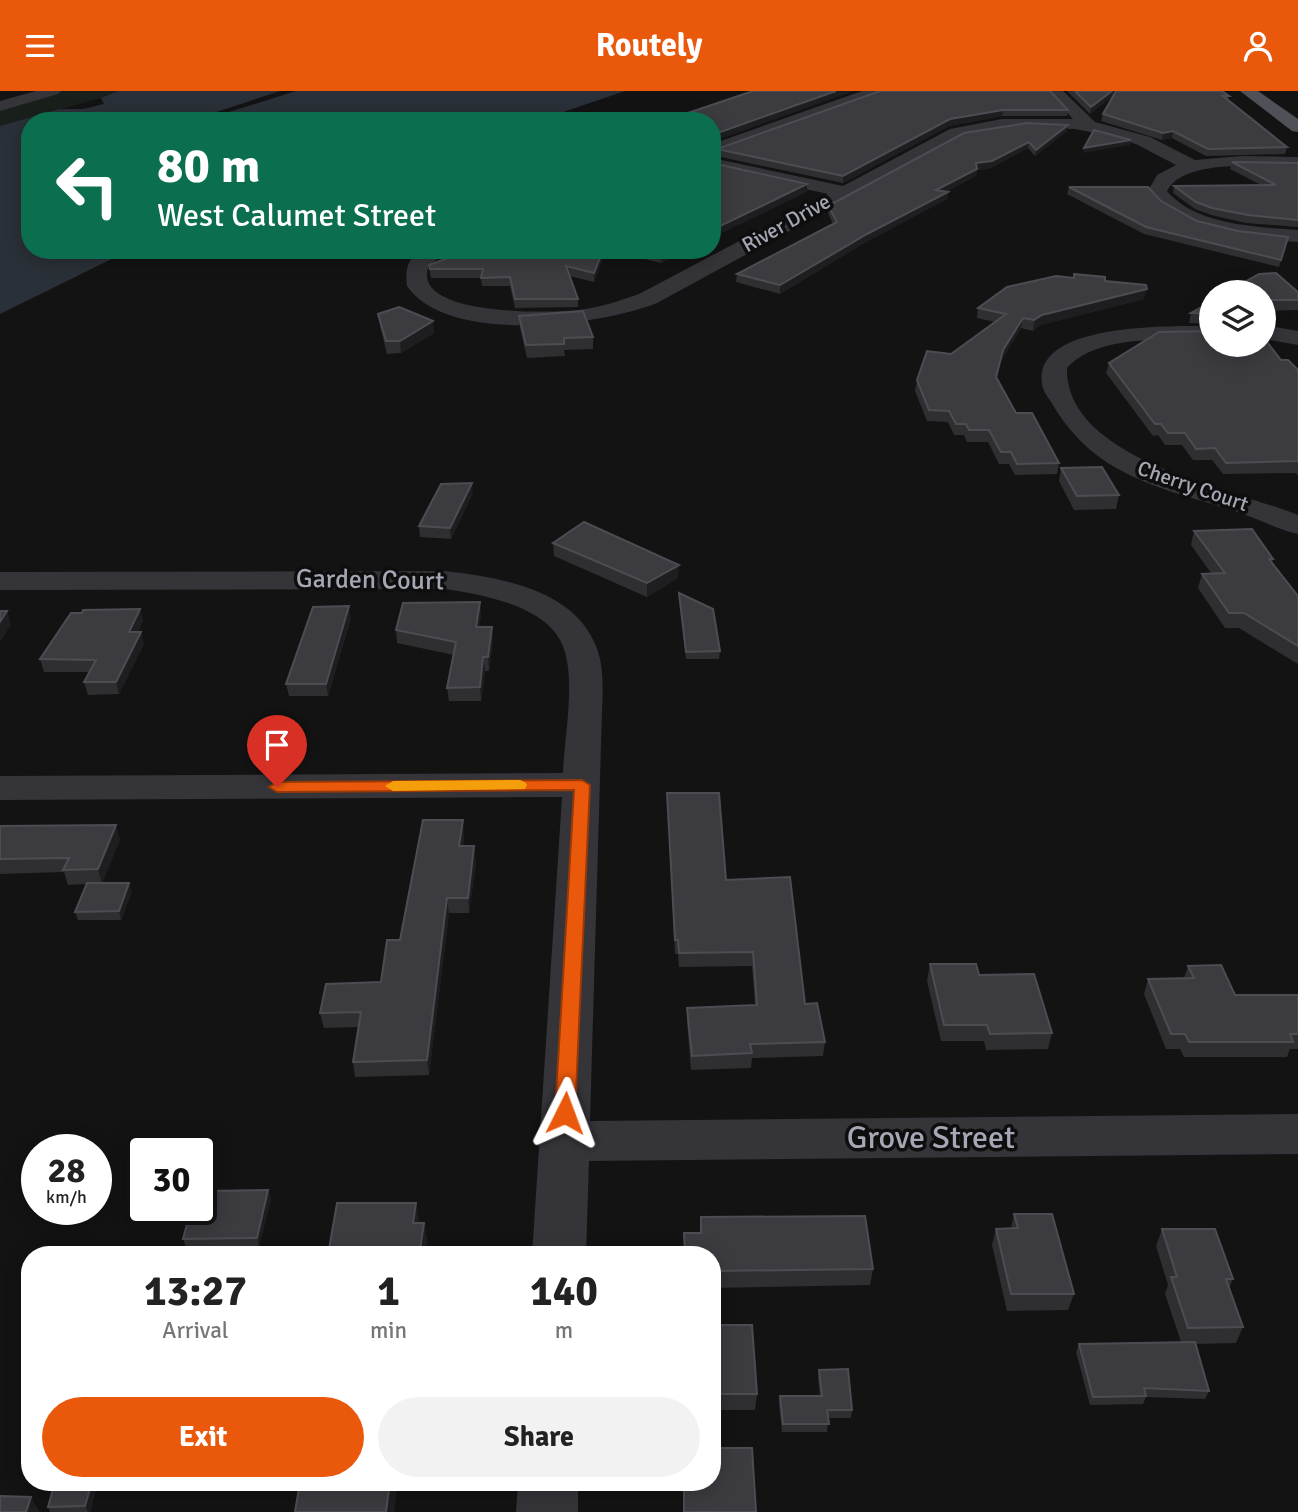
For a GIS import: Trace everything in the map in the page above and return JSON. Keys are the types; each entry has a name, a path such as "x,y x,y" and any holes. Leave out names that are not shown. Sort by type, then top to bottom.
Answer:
{"main road":[{"path":"1248,91 1298,127"},
{"path":"1275,91 1298,107"}],"street":[{"path":"0,106 53,91"},
{"path":"721,147 877,91"},
{"name":"River Drive","path":"1054,91 1091,127"},
{"name":"River Drive","path":"721,259 965,130 1010,124 1091,127 1145,141 1174,160 1192,165"},
{"path":"1298,162 1192,165 1174,171 1158,183 1159,196 1188,215 1225,226 1298,236"},
{"name":"River Drive","path":"721,165 844,192"},
{"name":"River Drive","path":"426,259 420,264 415,276 419,288 442,304 504,317 575,317 623,308 649,298 721,259"},
{"name":"Cherry Court","path":"1199,333 1128,335 1084,345 1055,366 1052,378 1054,386 1080,429 1089,439 1117,458 1157,477 1242,503 1298,525"},
{"path":"1276,334 1298,338"},
{"name":"Garden Court","path":"0,581 444,580 487,586 529,600 553,615 570,631 581,650 584,673 582,785 559,1246"},
{"path":"0,788 582,785"},
{"name":"Grove Street","path":"564,1140 1298,1134"},
{"path":"547,1512 548,1491"}],"shaded area":[{"path":"53,91 118,91 50,112 21,112 21,120 0,126 0,106"},
{"path":"118,91 280,91 216,112 49,112 104,104 101,98"},
{"path":"296,91 625,91 563,112 229,112"},
{"path":"21,120 21,259 112,259 0,314 0,126"}],"building":[{"path":"753,91 836,91 721,132 721,112 691,112"},
{"path":"880,91 1050,91 1068,110 1003,110 950,119 843,176 721,150 721,148"},
{"path":"1075,91 1112,91 1091,107"},
{"path":"1116,91 1222,91 1229,96 1223,96 1287,147 1208,149 1173,131 1163,133 1103,114"},
{"path":"1027,123 1068,125 1036,150 1029,142 992,161 976,163 977,169 936,190 948,192 867,234 780,285 737,274 837,222 828,206 964,133"},
{"path":"1094,130 1131,140 1084,148"},
{"path":"1232,162 1298,163 1298,220 1212,208 1196,202 1174,186 1276,185"},
{"path":"721,165 807,184 721,226"},
{"path":"1069,187 1148,187 1161,201 1197,221 1238,231 1288,237 1281,260 1146,227"},
{"path":"445,259 599,259 594,273 566,266 578,299 515,299 510,277 481,278 483,269 430,269 429,265"},
{"path":"1276,273 1298,292 1298,300 1276,300 1276,280 1248,280 1259,274"},
{"path":"1074,274 1105,277 1105,281 1146,285 1147,289 1042,315 1034,320 1023,318 1003,350 996,377 1016,413 1032,413 1059,463 1017,464 1011,452 1001,452 989,430 969,430 966,424 956,424 949,411 929,410 917,380 927,351 951,354 1006,314 978,308 1007,287 1056,276 1074,278"},
{"path":"399,307 433,321 400,341 386,341 378,314"},
{"path":"583,311 593,337 564,338 564,344 526,345 519,316"},
{"path":"1199,331 1199,357 1276,357 1276,354 1281,360 1288,360 1298,370 1298,461 1226,463 1215,448 1196,449 1185,433 1168,433 1161,424 1155,424 1109,363 1159,332"},
{"path":"1102,467 1119,495 1077,496 1061,468"},
{"path":"472,483 450,528 419,526 441,484"},
{"path":"584,522 679,565 647,583 553,543"},
{"path":"1252,529 1273,559 1269,559 1298,596 1298,646 1244,613 1229,613 1202,574 1225,573 1194,531"},
{"path":"679,593 713,609 720,651 686,652"},
{"path":"480,602 476,627 492,627 488,657 483,657 480,687 447,688 456,642 396,630 403,603"},
{"path":"349,606 326,684 286,684 313,607"},
{"path":"140,609 129,632 141,632 116,682 84,682 96,660 40,659 71,613 82,613 83,610"},
{"path":"0,611 7,611 0,622"},
{"path":"667,793 719,793 726,880 790,877 805,1004 817,1003 825,1042 750,1044 752,1053 692,1056 687,1008 757,1005 753,952 679,953 678,940 675,940"},
{"path":"423,820 463,820 459,846 474,846 468,898 447,898 427,1060 353,1062 361,1012 320,1013 326,984 381,982 387,940 400,940"},
{"path":"116,825 98,869 63,870 69,858 0,859 0,826"},
{"path":"87,883 129,883 119,911 75,912"},
{"path":"930,964 976,964 979,975 1034,974 1052,1033 990,1034 987,1025 944,1025"},
{"path":"1221,965 1235,995 1298,995 1298,1034 1290,1034 1293,1042 1189,1042 1185,1034 1171,1034 1148,979 1194,978 1188,966"},
{"path":"268,1190 257,1238 183,1239 187,1225 217,1225 217,1191"},
{"path":"337,1203 416,1203 413,1223 424,1223 421,1246 330,1246"},
{"path":"1014,1214 1052,1214 1074,1294 1011,1294 996,1229 1018,1228"},
{"path":"865,1216 873,1269 721,1271 721,1246 685,1246 684,1233 701,1233 701,1217"},
{"path":"1162,1229 1215,1229 1233,1279 1226,1279 1243,1327 1188,1328 1171,1277 1177,1277"},
{"path":"721,1325 752,1325 757,1394 721,1394"},
{"path":"1195,1342 1209,1391 1144,1388 1146,1396 1093,1397 1079,1344"},
{"path":"848,1369 852,1410 827,1410 829,1424 783,1424 780,1396 822,1396 819,1370"},
{"path":"721,1448 752,1448 756,1512 684,1512 684,1491 721,1491"},
{"path":"52,1491 89,1491 85,1506 48,1507"},
{"path":"298,1491 389,1491 386,1512 295,1512"},
{"path":"0,1496 31,1497 26,1512 0,1512"}],"slow traffic":[{"path":"393,786 520,785"}],"route":[{"path":"277,787 582,785 565,1113"}]}
